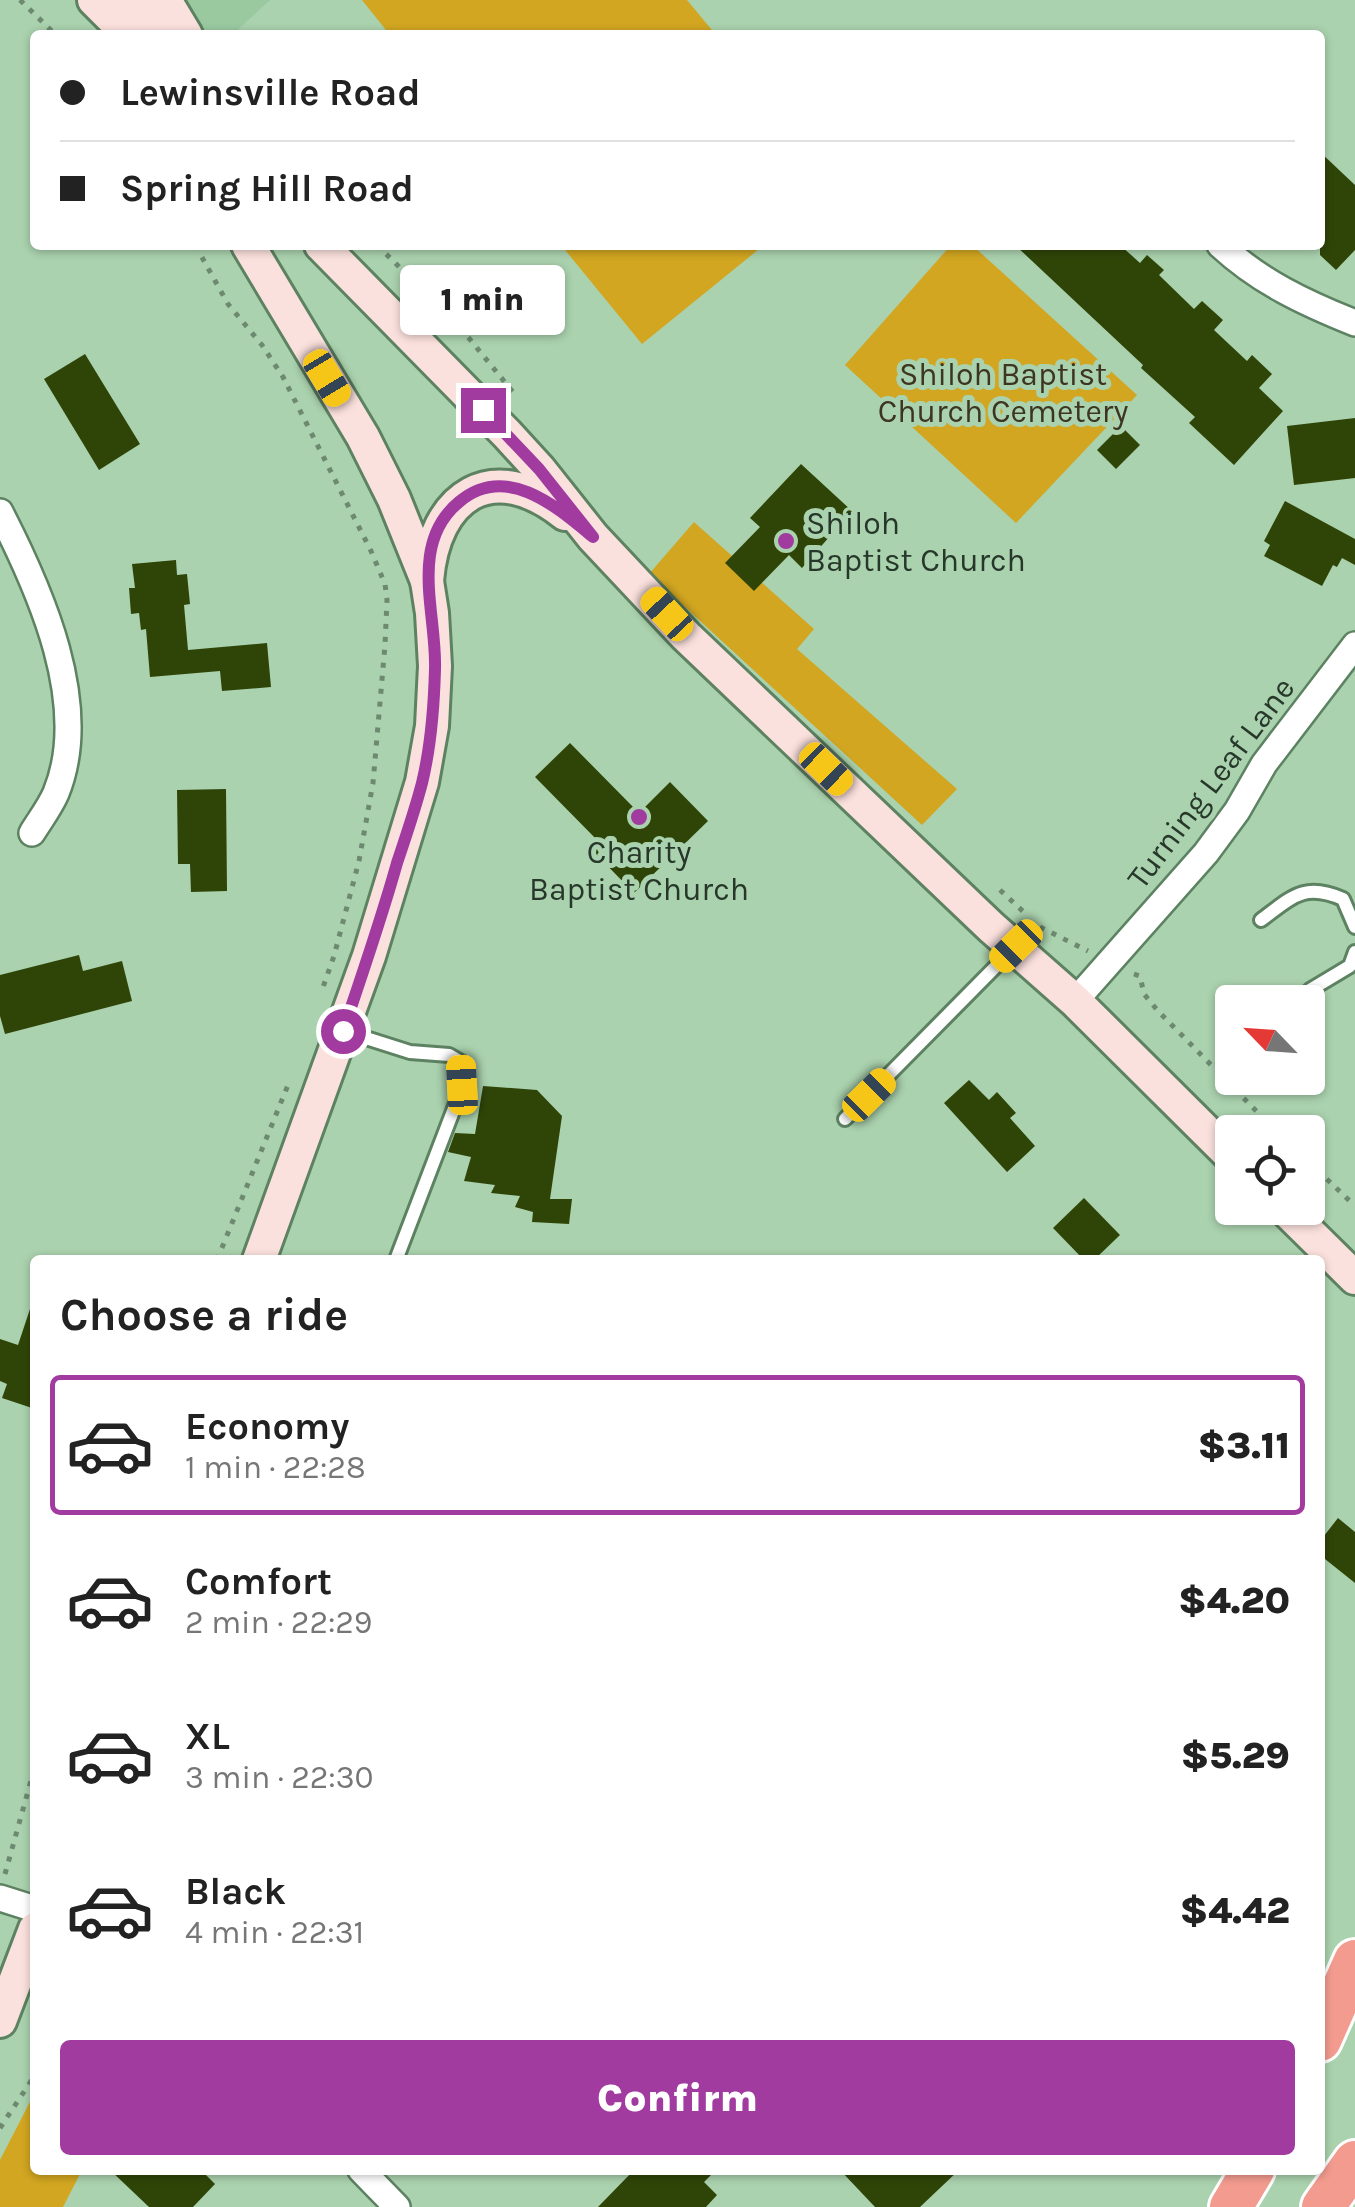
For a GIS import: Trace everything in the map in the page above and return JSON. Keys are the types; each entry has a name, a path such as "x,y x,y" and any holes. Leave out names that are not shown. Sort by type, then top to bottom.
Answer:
{"highway":[{"path":"1325,2029 1355,1961"},
{"path":"1323,2207 1355,2162"},
{"path":"1230,2207 1249,2175"}],"main road":[{"path":"94,0 124,30"},
{"path":"133,0 148,30"},
{"path":"165,0 183,30"},
{"path":"251,250 363,437 402,517 427,582 435,666 432,726 422,782 369,956 261,1255"},
{"path":"326,250 518,446 593,537 686,636 991,927 1075,1001 1215,1140"},
{"path":"334,250 358,282"},
{"path":"427,582 432,544 444,517 460,500 482,490 504,486 529,491 554,505 593,537"},
{"path":"1302,1225 1354,1276"},
{"path":"0,2021 30,1943"}],"street":[{"path":"1226,250 1268,284 1355,322"},
{"path":"0,512 41,598 64,683 68,720 66,756 56,793 32,833"},
{"name":"Turning Leaf Lane","path":"1075,1001 1206,853 1237,812 1264,764 1355,645"},
{"path":"0,1898 30,1907"},
{"path":"366,2175 397,2207"}],"lane":[{"path":"1261,920 1294,895 1322,890 1343,899 1355,926"},
{"path":"845,1120 1016,946"},
{"path":"1318,985 1350,966 1355,952"},
{"path":"343,1031 410,1052 449,1055 462,1062 462,1085 398,1255"}],"path":[{"path":"20,0 51,30"},
{"path":"30,0 33,11"},
{"path":"199,250 228,304 283,377 385,584 374,783 359,861 321,992"},
{"path":"381,250 459,326 516,397"},
{"path":"998,888 1040,928 1140,976 1144,994 1158,1012 1260,1115"},
{"path":"219,1255 289,1082"},
{"path":"1325,1177 1355,1206"},
{"path":"0,1886 30,1783"},
{"path":"0,2128 30,2082"}],"shaded area":[{"path":"158,0 270,0 237,30 170,30"}],"green space":[{"path":"362,0 687,0 712,30 386,30"},
{"path":"565,250 758,250 642,344"},
{"name":"Shiloh Baptist Church Cemetery","path":"947,250 978,250 1137,395 1016,523 845,365"},
{"path":"694,522 814,629 797,649 957,789 922,825 649,574"},
{"path":"30,2102 30,2175 79,2175 63,2207 0,2207 0,2160"}],"building":[{"path":"1325,157 1355,185 1355,250 1336,270 1320,255 1320,250 1325,250"},
{"path":"1020,250 1126,250 1140,263 1147,255 1164,270 1159,275 1194,309 1202,301 1223,320 1214,330 1247,361 1252,355 1272,374 1259,388 1283,411 1234,465 1189,423 1195,417 1141,368 1143,365"},
{"path":"85,354 140,444 99,470 44,379"},
{"path":"1355,418 1355,478 1294,485 1287,426"},
{"path":"1121,426 1140,445 1116,469 1097,450"},
{"name":"Shiloh Baptist Church","path":"801,464 852,511 802,568 789,555 754,591 725,563 760,527 750,518"},
{"path":"1285,501 1355,539 1355,565 1342,558 1337,567 1333,565 1322,586 1264,556 1270,545 1264,541"},
{"path":"176,560 177,575 187,574 190,604 184,605 188,650 267,643 271,687 222,691 220,671 150,677 146,629 141,630 139,613 131,614 129,588 135,588 132,564"},
{"name":"Charity Baptist Church","path":"570,743 639,813 670,782 708,821 634,893 592,850 600,843 535,777"},
{"path":"226,789 227,891 191,892 190,864 178,864 177,790"},
{"path":"79,955 83,971 122,961 132,1001 5,1034 0,1016 0,975"},
{"path":"969,1080 989,1100 997,1092 1016,1113 1010,1118 1035,1146 1007,1172 944,1103"},
{"path":"483,1086 537,1090 562,1116 550,1199 572,1199 569,1224 532,1222 533,1212 515,1207 520,1196 491,1193 495,1185 464,1181 471,1157 448,1152 455,1133 475,1134"},
{"path":"1084,1198 1120,1235 1099,1255 1079,1255 1053,1228"},
{"path":"30,1309 30,1407 2,1398 7,1384 0,1381 0,1339 18,1345"},
{"path":"1338,1518 1355,1532 1355,1583 1325,1559 1325,1535"},
{"path":"115,2175 206,2175 215,2184 193,2207 149,2207"},
{"path":"629,2175 711,2175 704,2182 717,2195 706,2207 598,2207"},
{"path":"845,2175 954,2175 920,2207 875,2207"}],"place":[{"name":"Shiloh Baptist Church","path":"786,541"},
{"name":"Charity Baptist Church","path":"639,817"}],"route":[{"path":"343,1031 422,782 432,726 435,666 427,582 429,557 444,517 460,500 504,486 529,491 554,505 593,537 539,469 483,410"}]}
